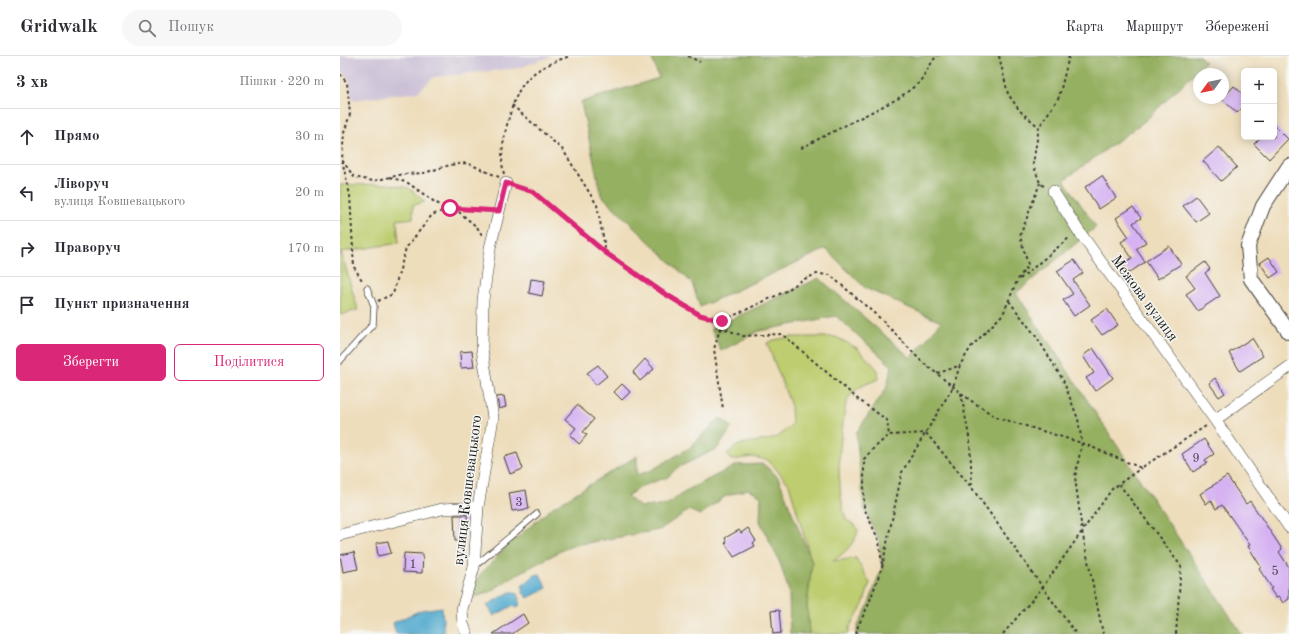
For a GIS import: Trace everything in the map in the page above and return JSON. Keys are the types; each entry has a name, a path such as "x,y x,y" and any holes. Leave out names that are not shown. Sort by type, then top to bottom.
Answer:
{"street":[{"path":"1287,324 1251,279 1248,246 1263,206 1289,166"},
{"name":"вулиця Ковшевацького","path":"467,634 462,609 474,567 478,507 493,418 482,349 481,336 483,300 490,248 506,183"},
{"name":"Межова вулиця","path":"1053,191 1078,230 1215,420 1289,527"},
{"path":"1215,420 1289,367"},
{"path":"340,535 442,509 478,507"}],"lane":[{"path":"340,361 373,324 374,306 367,288"},
{"path":"474,567 537,514"}],"path":[{"path":"506,183 503,170 502,148 512,105 519,87 529,76 540,68 570,56"},
{"path":"688,56 700,62"},
{"path":"801,148 899,98 919,82 934,59 938,56"},
{"path":"999,56 1008,94 1020,111 1039,127"},
{"path":"856,634 882,567 902,472 953,387 960,365 971,347 1002,314 1017,281 1028,265 1020,236 1040,183 1033,164 1039,127 1059,97 1069,56"},
{"path":"340,74 347,83 350,114 342,142 342,160 350,195 354,267 367,288"},
{"path":"512,105 563,150 597,205 606,253"},
{"path":"342,160 354,177 373,181 388,177 424,173 450,165 467,163 497,175 506,183 533,192 606,253 662,292 700,315 722,321 786,291 802,280 817,274 830,275 882,320 921,361 961,393 996,417 1082,443 1140,468"},
{"path":"388,177 408,184 436,203 450,208 499,211"},
{"path":"374,306 378,301 393,294 406,248 432,215 450,208"},
{"path":"454,208 477,227 490,248"},
{"path":"1017,281 1078,230"},
{"path":"1009,300 1038,339 1063,380 1078,419 1082,443 1075,477 1082,531 1103,634"},
{"path":"722,321 714,349 723,408"},
{"path":"720,327 743,336 782,334 859,400 887,420 889,435"},
{"path":"936,373 960,365"},
{"path":"961,393 970,442 972,488"},
{"path":"1003,634 1042,588 1112,489 1140,468 1215,420"},
{"path":"882,567 879,542 864,508 864,459 889,435 926,432"},
{"path":"926,432 972,488 1076,634"},
{"path":"1119,484 1181,566 1176,634"}],"shaded area":[{"path":"340,56 552,56 518,68 434,77 418,92 352,100 350,81 340,69"}],"green space":[{"path":"651,56 1200,56 1205,62 1199,68 1193,68 1193,74 1146,120 1064,180 1096,227 1016,293 1242,634 856,634 882,567 879,541 864,508 856,433 886,389 892,366 836,316 759,331 721,351 711,329 819,278 911,358 941,322 865,288 826,249 700,307 692,283 601,195 581,102 659,78"},
{"path":"388,184 409,188 425,202 413,205 413,218 397,220 399,243 341,252 358,310 340,315 340,185"},
{"path":"791,337 836,337 857,348 878,370 879,379 859,388 848,399 841,435 839,472 843,508 846,520 855,525 858,530 855,539 849,547 833,561 856,558 870,583 863,605 850,626 848,634 809,634 807,606 812,563 789,484 768,460 753,457 731,460 727,454 733,448 740,445 766,440 780,435 792,424 791,406 767,343 774,340"},
{"path":"720,418 732,427 718,448 677,468 668,477 642,486 627,496 640,507 666,505 691,488 737,465 763,464 778,477 812,563 807,606 809,634 790,634 789,592 780,563 760,521 761,496 748,489 724,497 700,515 689,510 659,530 570,546 512,577 490,592 471,598 471,589 480,575 507,546 553,507 637,456 637,475 652,470 689,448"}],"water":[{"path":"540,574 547,588 528,598 523,593 522,586 535,575"},
{"path":"510,592 516,592 520,599 519,606 516,608 512,606 494,616 487,605"},
{"path":"442,607 444,634 396,634 393,623 421,610"}],"building":[{"path":"1234,86 1241,92 1241,109 1237,113 1227,104 1229,104 1229,91"},
{"path":"1277,128 1288,139 1269,159 1254,144 1258,140 1277,140"},
{"path":"1219,147 1237,167 1221,181 1203,161"},
{"path":"1102,176 1116,198 1099,209 1085,187"},
{"path":"1196,196 1209,213 1196,222 1183,206"},
{"path":"1133,207 1141,218 1133,223 1146,242 1136,249 1145,262 1129,273 1122,264 1132,258 1121,242 1129,237 1116,218"},
{"path":"1169,246 1181,264 1158,279 1146,261"},
{"path":"1269,257 1279,272 1270,278 1260,263"},
{"path":"1074,260 1083,273 1073,280 1090,305 1074,316 1063,300 1073,294 1057,271"},
{"path":"1205,262 1210,269 1205,273 1220,296 1198,311 1186,294 1195,288 1186,276"},
{"path":"531,279 545,281 542,296 529,293"},
{"path":"1107,309 1118,325 1102,335 1091,320"},
{"path":"1252,338 1263,356 1240,371 1229,353"},
{"path":"1093,348 1113,378 1095,391 1086,378 1094,373 1083,356"},
{"path":"472,351 474,367 461,368 460,352"},
{"path":"645,359 654,369 640,381 633,372"},
{"path":"598,365 607,376 596,385 587,373"},
{"path":"1215,378 1225,393 1219,397 1209,383"},
{"path":"622,384 630,392 622,400 614,392"},
{"path":"504,396 506,407 499,409 497,397"},
{"path":"577,405 594,419 583,432 587,435 579,444 570,435 576,428 565,419"},
{"path":"1204,439 1214,454 1205,460 1207,463 1193,472 1182,454"},
{"path":"517,453 523,469 510,474 504,457"},
{"path":"1227,476 1246,504 1250,501 1282,549 1279,552 1289,567 1289,599 1283,603 1279,597 1276,598 1270,589 1272,588 1259,569 1261,567 1248,546 1250,545 1222,505 1216,509 1211,500 1206,504 1200,494"},
{"path":"526,490 529,509 512,511 509,493"},
{"path":"454,515 467,515 468,525 464,525 465,541 455,541"},
{"path":"748,528 756,541 753,543 755,546 734,557 725,543 727,542 725,538 739,530 741,533"},
{"path":"388,541 391,553 378,556 376,543"},
{"path":"354,552 358,569 343,572 340,555"},
{"path":"404,553 423,554 422,573 403,572"},
{"path":"779,610 781,633 773,634 771,611"},
{"path":"523,614 528,623 512,634 493,634"}],"route":[{"path":"450,208 470,208 482,211 499,211 506,183 533,192 562,218 606,253 662,292 700,315 722,321"}]}
